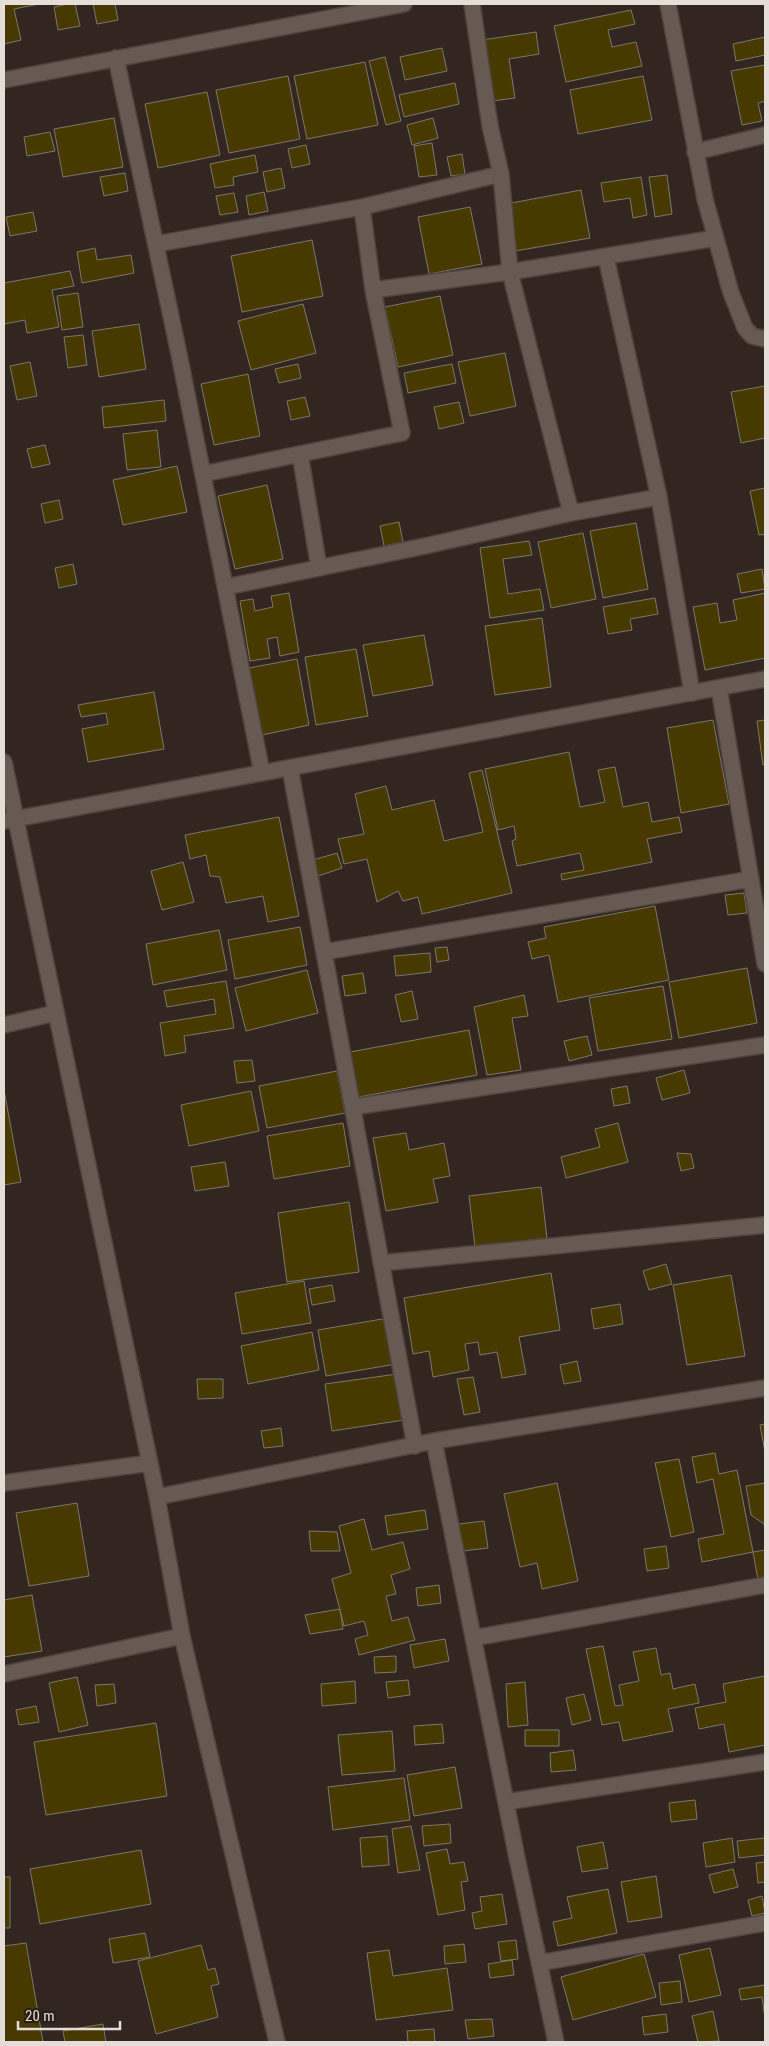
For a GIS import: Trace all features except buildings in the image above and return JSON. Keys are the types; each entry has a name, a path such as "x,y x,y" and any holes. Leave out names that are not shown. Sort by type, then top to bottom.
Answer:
{"street":[{"path":"4,80 404,4"},
{"path":"472,4 490,126 501,174 510,272 571,513"},
{"path":"668,4 705,199 731,293 745,328 752,336 765,339"},
{"path":"116,58 203,474 262,773"},
{"path":"695,152 765,135"},
{"path":"156,244 362,207 501,174"},
{"path":"203,474 402,433 373,290 362,207"},
{"path":"373,290 510,272 716,238"},
{"path":"606,257 659,497 692,692"},
{"path":"300,454 319,568"},
{"path":"226,587 571,513 659,497"},
{"path":"9,820 765,679"},
{"path":"719,688 765,964"},
{"path":"4,762 9,820 55,1013 150,1463 182,1636 276,2042"},
{"path":"290,768 416,1446"},
{"path":"324,952 751,879"},
{"path":"4,1025 55,1013"},
{"path":"352,1107 765,1045"},
{"path":"381,1263 765,1225"},
{"path":"157,1498 434,1441 765,1388"},
{"path":"434,1441 556,2042"},
{"path":"4,1483 150,1463"},
{"path":"474,1638 765,1585"},
{"path":"4,1674 182,1636"},
{"path":"506,1802 765,1762"},
{"path":"539,1963 765,1923"}]}
